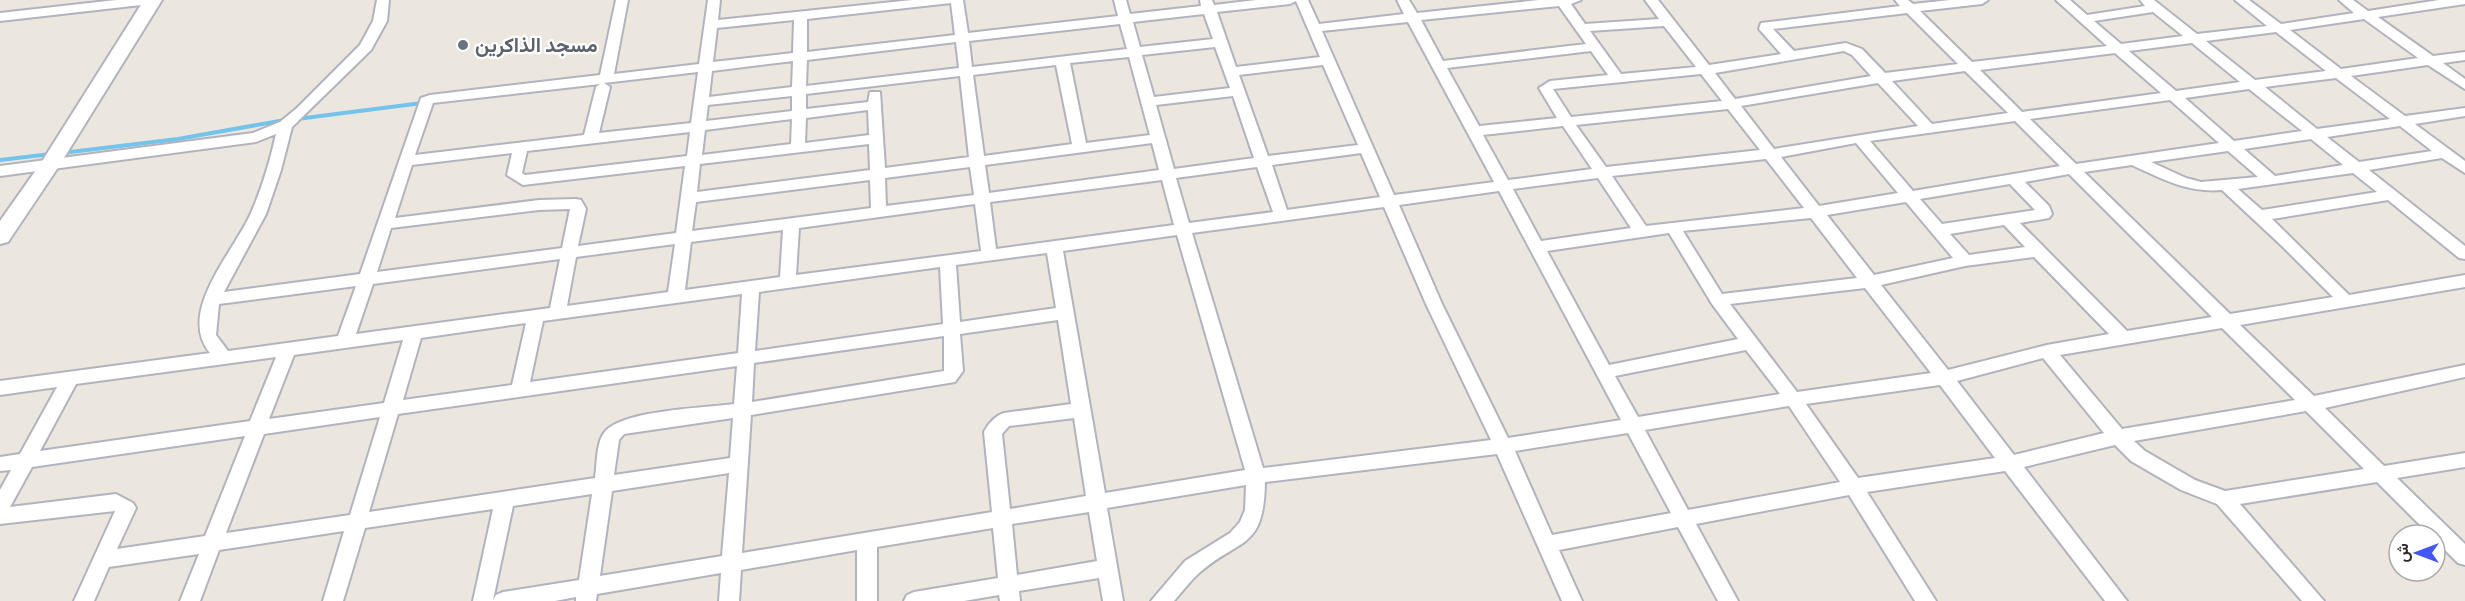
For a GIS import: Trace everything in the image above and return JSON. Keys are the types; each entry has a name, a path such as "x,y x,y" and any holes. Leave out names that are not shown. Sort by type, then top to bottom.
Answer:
{"street":[{"path":"39,13 48,0"},
{"path":"0,17 152,0"},
{"path":"0,237 49,166 152,0"},
{"path":"0,171 256,137 285,125 366,47 380,21 383,0"},
{"path":"591,138 622,0"},
{"path":"676,297 714,0"},
{"path":"710,25 949,0"},
{"path":"957,0 989,255"},
{"path":"1120,0 1183,229 1256,476 1255,510 1247,527 1237,539 1192,567 1161,601"},
{"path":"345,342 426,101 430,99 604,83 705,68 1125,19 1207,5 1290,0"},
{"path":"1302,0 1434,304 1503,446 1572,601"},
{"path":"1403,0 1728,601"},
{"path":"1314,28 1566,0 1581,28 1617,78"},
{"path":"1652,0 2117,601"},
{"path":"1790,55 1766,29 1766,26 1906,5 1982,0"},
{"path":"2062,0 2272,181"},
{"path":"2241,0 2465,168"},
{"path":"2345,0 2465,85"},
{"path":"1475,131 1731,104 1881,78 2279,28 2465,0"},
{"path":"2083,19 2151,4 2312,135 2465,254"},
{"path":"1207,5 1282,216"},
{"path":"1906,5 2465,557"},
{"path":"798,148 801,15"},
{"path":"1581,28 1668,22"},
{"path":"701,102 1220,42"},
{"path":"1439,65 1594,47"},
{"path":"1641,231 1564,120 1547,92 1546,88 1550,85 1705,70 1790,55 1852,49 1928,129"},
{"path":"0,388 1599,173 1770,154 1859,138 2465,56"},
{"path":"1062,60 1080,149"},
{"path":"1231,72 1328,60"},
{"path":"874,81 879,211"},
{"path":"1148,102 1238,91"},
{"path":"407,160 875,105"},
{"path":"1538,247 1641,231 1816,212 2072,169 2465,112"},
{"path":"224,358 207,335 207,315 224,274 257,215 278,159 285,125"},
{"path":"689,198 1158,138"},
{"path":"1859,138 1965,261"},
{"path":"521,147 514,175 523,180 876,139"},
{"path":"214,299 1368,148"},
{"path":"2133,160 2192,186 2272,181 2446,153"},
{"path":"539,205 543,178"},
{"path":"1939,230 2045,212 2014,178"},
{"path":"2225,185 2346,301"},
{"path":"2259,216 2390,195"},
{"path":"385,224 539,205 576,204 578,209 557,313"},
{"path":"2008,220 2123,338"},
{"path":"788,282 791,223"},
{"path":"1673,227 1718,300 1793,399 1854,487 1926,601"},
{"path":"1054,246 1113,601"},
{"path":"1718,300 1869,282 1965,261 2037,251"},
{"path":"587,594 610,438 618,429 629,425 742,410 949,377 954,371 948,261"},
{"path":"503,601 587,594 732,563 867,543 1256,476 1503,446 1793,399 1944,378 2047,351 2465,281"},
{"path":"729,601 751,287"},
{"path":"0,464 1065,313"},
{"path":"519,392 536,316"},
{"path":"333,601 414,333"},
{"path":"1604,372 1749,343"},
{"path":"190,601 287,350"},
{"path":"2047,351 2118,437 2152,466 2224,500 2314,601"},
{"path":"1546,544 1854,487 2010,463 2118,437 2310,404 2465,371"},
{"path":"1,505 70,379"},
{"path":"1009,593 993,432 1004,420 1081,410"},
{"path":"2224,500 2465,460"},
{"path":"102,560 739,464"},
{"path":"483,601 505,499"},
{"path":"1,505 116,502 126,507 84,601"},
{"path":"867,543 867,601"},
{"path":"914,601 1009,593 1106,568"}],"waterway":[{"path":"297,119 422,103"},
{"path":"62,153 178,139 285,120"},
{"path":"0,160 51,154"}],"place":[{"name":"مسجد الذاكرين","path":"463,45"}]}
